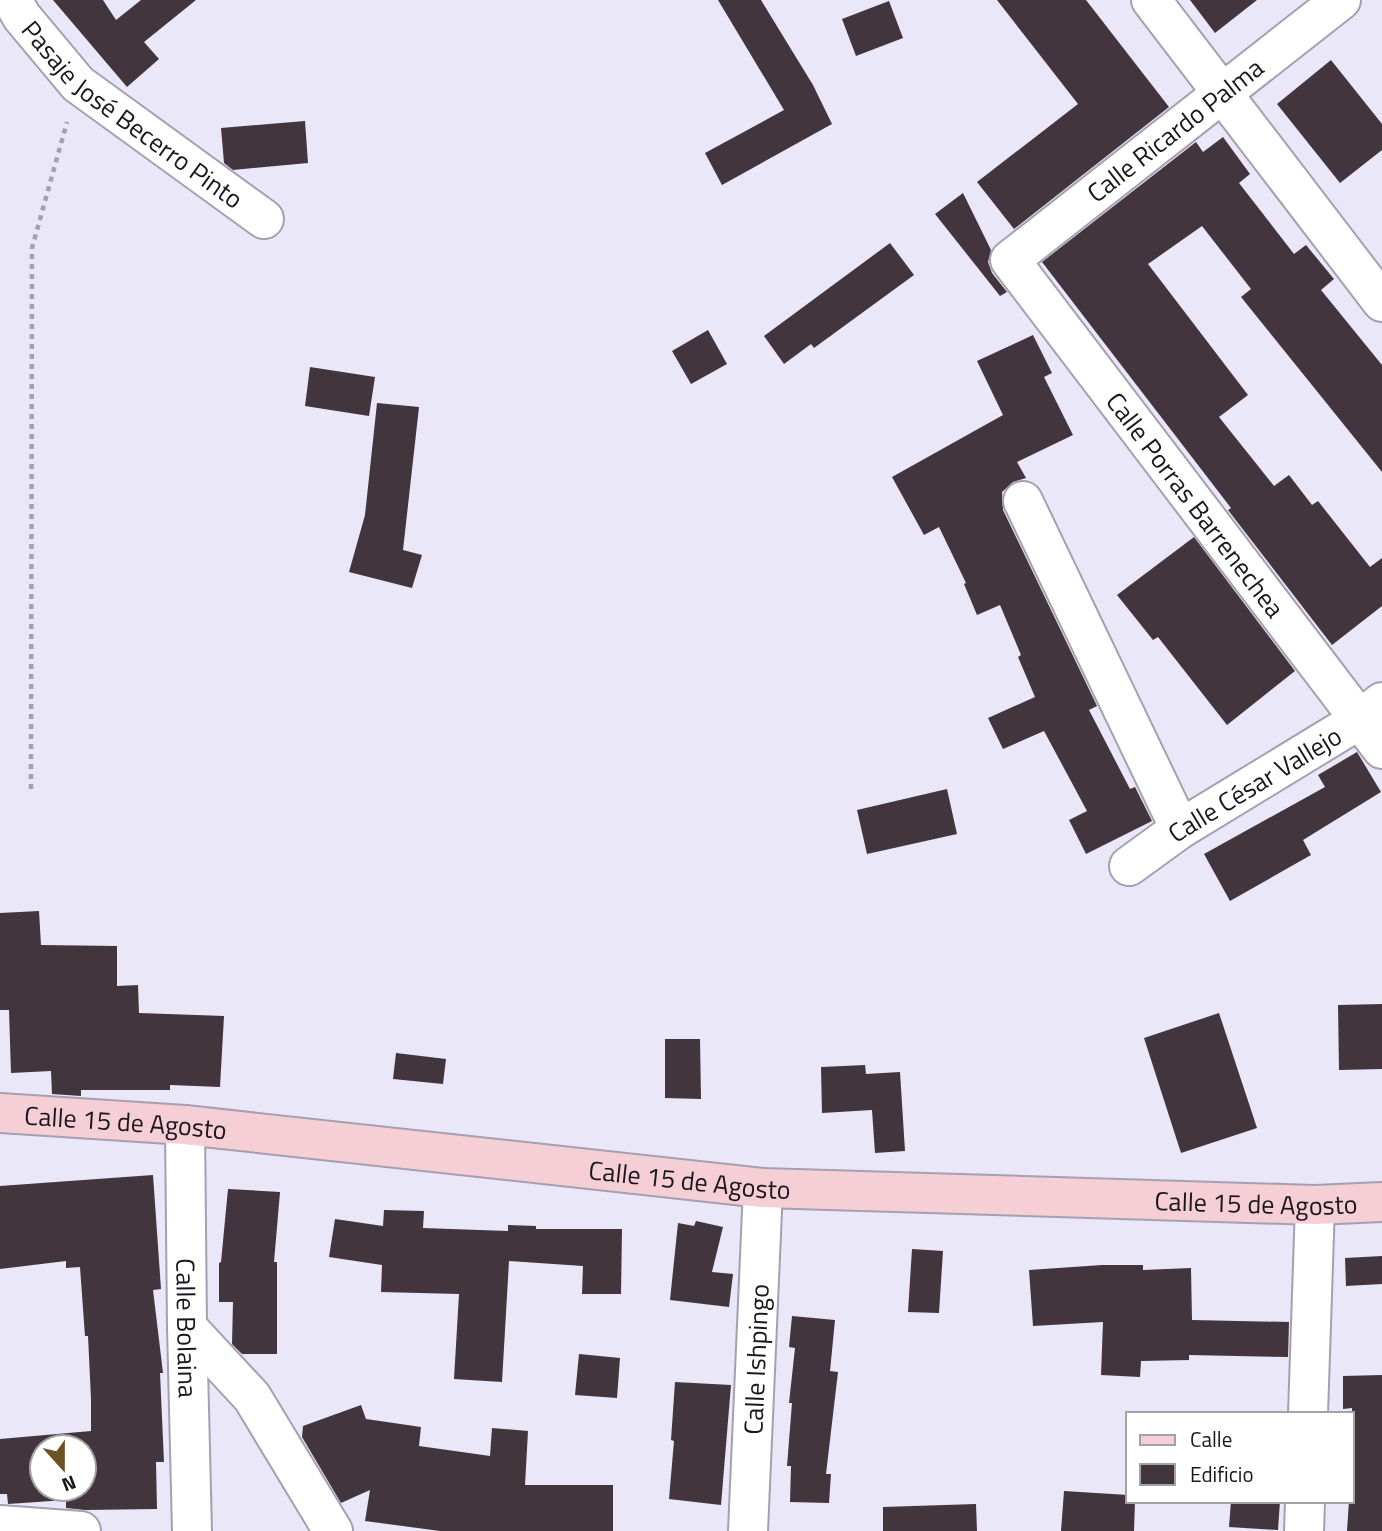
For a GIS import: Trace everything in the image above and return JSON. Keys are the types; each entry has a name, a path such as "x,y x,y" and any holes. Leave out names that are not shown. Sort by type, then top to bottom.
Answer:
{"street":[{"name":"Pasaje José Becerro Pinto","path":"12,0 22,17 78,84 264,219"},
{"path":"1151,0 1382,302"},
{"name":"Calle Ricardo Palma","path":"1010,260 1341,0"},
{"name":"Calle Porras Barrenechea","path":"1010,260 1374,724"},
{"path":"1023,501 1180,829"},
{"name":"Calle César Vallejo","path":"1129,866 1180,829 1374,724"},
{"name":"Calle 15 de Agosto","path":"0,1113 185,1125 763,1188 1315,1205 1382,1202"},
{"name":"Calle Bolaina","path":"185,1125 192,1531"},
{"name":"Calle Ishpingo","path":"748,1531 763,1188"},
{"path":"1308,1412 1315,1205"},
{"path":"187,1327 252,1397 333,1531"},
{"path":"1304,1531 1305,1503"},
{"path":"0,1525 81,1531"}],"path":[{"path":"31,789 32,248 78,84"}],"building":[{"path":"53,0 103,0 116,20 141,0 196,0 144,42 159,59 127,87"},
{"path":"718,0 761,0 813,85 832,124 722,185 705,153 784,110"},
{"path":"997,0 1086,0 1169,107 1014,229 977,182 1078,104"},
{"path":"1190,0 1257,0 1215,33"},
{"path":"889,1 903,38 856,56 842,19"},
{"path":"1331,60 1382,124 1382,150 1340,183 1277,104"},
{"path":"305,121 308,163 233,170 224,163 221,128"},
{"path":"1223,137 1250,174 1239,183 1294,254 1306,245 1334,279 1321,290 1382,365 1382,472 1241,297 1251,289 1202,226 1148,264 1248,395 1219,417 1274,486 1289,475 1312,505 1318,501 1370,567 1382,558 1382,606 1332,645 1228,510 1231,508 1042,262 1196,142 1203,152"},
{"path":"963,193 991,250 988,262 992,273 1007,292 1000,296 935,214"},
{"path":"890,243 914,275 814,348 811,344 784,364 764,336"},
{"path":"708,330 727,364 691,384 672,351"},
{"path":"1033,335 1052,373 1044,377 1073,435 1017,462 1026,478 1013,482 1002,492 1003,510 1097,706 1089,710 1130,789 1135,787 1152,821 1086,854 1069,820 1087,811 1044,731 1003,749 988,718 1035,697 1000,605 977,615 964,584 966,583 939,527 924,535 892,477 1003,415 977,361"},
{"path":"310,367 375,377 369,416 305,406"},
{"path":"377,403 419,407 403,550 422,555 412,588 349,572 365,515"},
{"path":"1194,537 1295,671 1227,725 1158,637 1153,640 1117,595"},
{"path":"1357,752 1381,792 1303,840 1311,855 1230,901 1204,854 1325,787 1318,775"},
{"path":"947,789 957,834 867,854 857,810"},
{"path":"39,911 41,945 117,946 117,986 138,985 139,1013 224,1016 220,1087 170,1085 170,1090 81,1090 81,1096 52,1094 51,1071 11,1073 9,1010 0,1010 0,913"},
{"path":"1382,1004 1382,1069 1339,1070 1338,1005"},
{"path":"1219,1013 1257,1128 1181,1153 1144,1038"},
{"path":"665,1039 700,1039 701,1099 665,1098"},
{"path":"396,1053 446,1059 443,1084 393,1079"},
{"path":"865,1065 866,1074 900,1072 905,1151 875,1153 872,1110 822,1113 821,1067"},
{"path":"153,1175 161,1289 153,1290 163,1373 160,1373 164,1462 156,1462 157,1509 66,1508 66,1503 98,1503 98,1433 68,1433 91,1431 88,1336 85,1336 80,1267 66,1268 66,1261 0,1269 0,1186"},
{"path":"228,1189 280,1192 274,1262 277,1262 277,1354 242,1354 232,1344 233,1302 219,1302 219,1263"},
{"path":"384,1210 424,1211 423,1228 508,1231 508,1225 536,1226 536,1229 622,1229 621,1294 582,1294 583,1266 509,1261 502,1382 454,1379 459,1294 381,1292 382,1265 329,1257 335,1219 383,1226"},
{"path":"696,1221 723,1227 712,1272 733,1274 729,1307 670,1300 678,1223 694,1226"},
{"path":"912,1249 943,1251 939,1313 908,1312"},
{"path":"1382,1256 1382,1284 1346,1286 1345,1258"},
{"path":"1143,1265 1143,1270 1191,1268 1192,1320 1289,1322 1288,1357 1189,1355 1189,1360 1141,1361 1140,1377 1101,1375 1103,1322 1033,1326 1029,1270"},
{"path":"792,1316 835,1320 830,1371 838,1372 826,1474 831,1474 829,1503 790,1502 791,1466 787,1466 792,1403 789,1403 795,1348 789,1347"},
{"path":"579,1354 620,1358 617,1398 575,1395"},
{"path":"1382,1375 1382,1531 1347,1531 1349,1503 1354,1503 1354,1412 1352,1408 1343,1409 1343,1376"},
{"path":"675,1382 731,1385 721,1505 669,1499"},
{"path":"361,1405 366,1419 421,1427 419,1446 490,1456 492,1428 528,1431 525,1485 613,1485 613,1531 440,1531 365,1521 370,1490 341,1503 302,1437 303,1426"},
{"path":"28,1437 28,1503 8,1504 7,1494 0,1494 0,1439"},
{"path":"1064,1491 1126,1495 1126,1503 1135,1503 1134,1531 1061,1531"},
{"path":"1231,1503 1280,1503 1278,1530 1229,1527"},
{"path":"976,1504 977,1531 883,1531 883,1507"}]}
